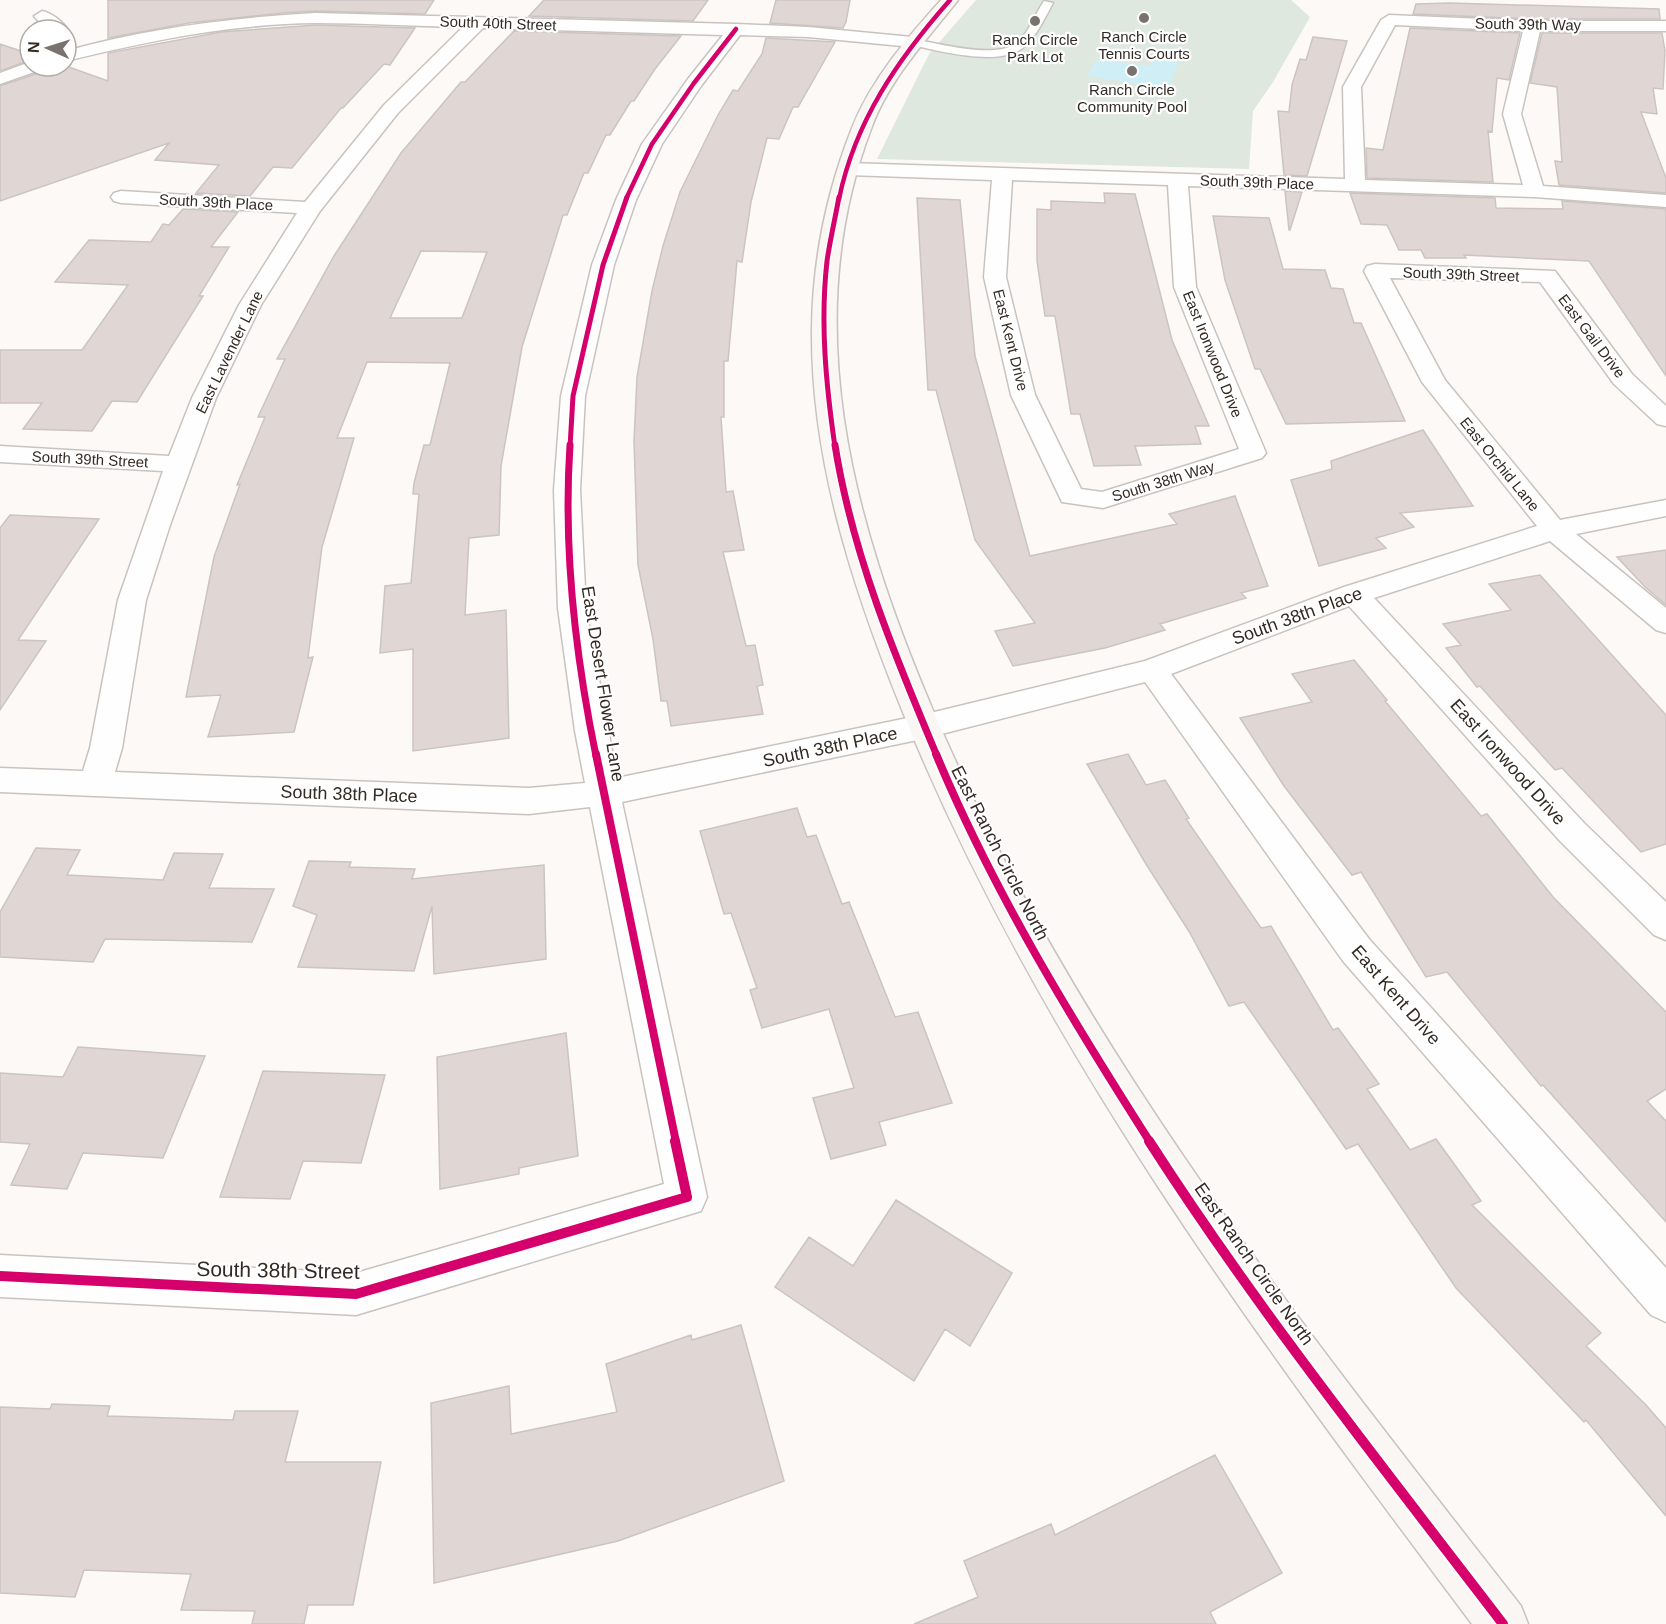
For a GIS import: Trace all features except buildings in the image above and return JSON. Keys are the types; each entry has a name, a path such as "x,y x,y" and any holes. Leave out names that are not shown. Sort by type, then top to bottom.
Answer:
{"street":[{"name":"East Ranch Circle North","path":"950,0 912,42 872,105 861,129 848,169 829,245 823,337 826,392 837,468 849,518 870,586 922,727 956,804 1013,917 1093,1054 1202,1218 1352,1428 1503,1624"},
{"name":"South 40th Street","path":"78,52 167,32 268,20 315,18 736,29 843,34 912,42"},
{"name":"South 39th Way","path":"1355,184 1352,87 1389,20 1533,26 1666,26"},
{"name":"East Lavender Lane","path":"96,783 106,748 132,600 156,525 204,398 250,305 311,208 391,109 466,33 480,22"},
{"path":"1533,26 1512,114 1534,191"},
{"name":"East Desert Flower Lane","path":"687,1197 591,731 572,608 567,490 573,396 603,265 626,200 652,144 694,83 736,29"},
{"path":"78,44 86,50"},
{"path":"0,79 18,72"},
{"name":"South 39th Place","path":"848,169 1534,191 1666,201"},
{"name":"East Kent Drive","path":"1002,173 995,277 1023,395 1071,496"},
{"name":"East Ironwood Drive","path":"1178,180 1185,287 1253,453"},
{"name":"South 39th Place","path":"122,197 311,208"},
{"name":"South 39th Street","path":"1375,271 1547,276"},
{"name":"East Orchid Lane","path":"1375,271 1434,382 1554,530 1666,623"},
{"name":"East Gail Drive","path":"1547,276 1623,379 1666,419"},
{"name":"South 38th Way","path":"1071,496 1103,500 1253,453"},
{"name":"South 39th Street","path":"0,454 180,464"},
{"name":"South 38th Place","path":"0,780 529,801 605,793 922,727 1152,670 1354,594 1554,530 1666,508"},
{"name":"East Ironwood Drive","path":"1354,594 1572,832 1666,925"},
{"name":"East Kent Drive","path":"1152,670 1356,950 1666,1300"},
{"name":"South 38th Street","path":"0,1276 356,1294 687,1197"}],"lane":[{"path":"912,42 985,53 1013,51 1021,45 1047,3"}],"path":[{"path":"1067,64 1076,48 1088,48 1112,50 1112,52 1088,48 1082,40"},
{"path":"1043,76 1061,43"},
{"path":"1036,59 1074,64"},
{"path":"1032,75 1043,76 1052,77 1046,87 1026,84 1032,75"}],"shaded area":[{"path":"976,0 1291,0 1310,17 1273,82 1253,111 1249,169 877,159 929,54"}],"water":[{"name":"Ranch Circle Community Pool","path":"1154,58 1179,62 1168,88 1087,76 1097,59 1150,66"}],"cycle path":[{"path":"950,0 900,60 869,111 839,195 827,261 824,327 827,393 837,458 852,523 894,653 949,786 1013,914 1084,1039 1162,1160 1244,1279 1503,1624"},
{"path":"0,1276 356,1294 687,1197 591,731 572,608 567,490 573,396 603,265 626,200 652,144 694,83 736,29"}],"place":[{"name":"Ranch Circle Tennis Courts","path":"1144,18"},
{"name":"Ranch Circle Park Lot","path":"1035,21"},
{"name":"Ranch Circle Community Pool","path":"1132,71"}]}
